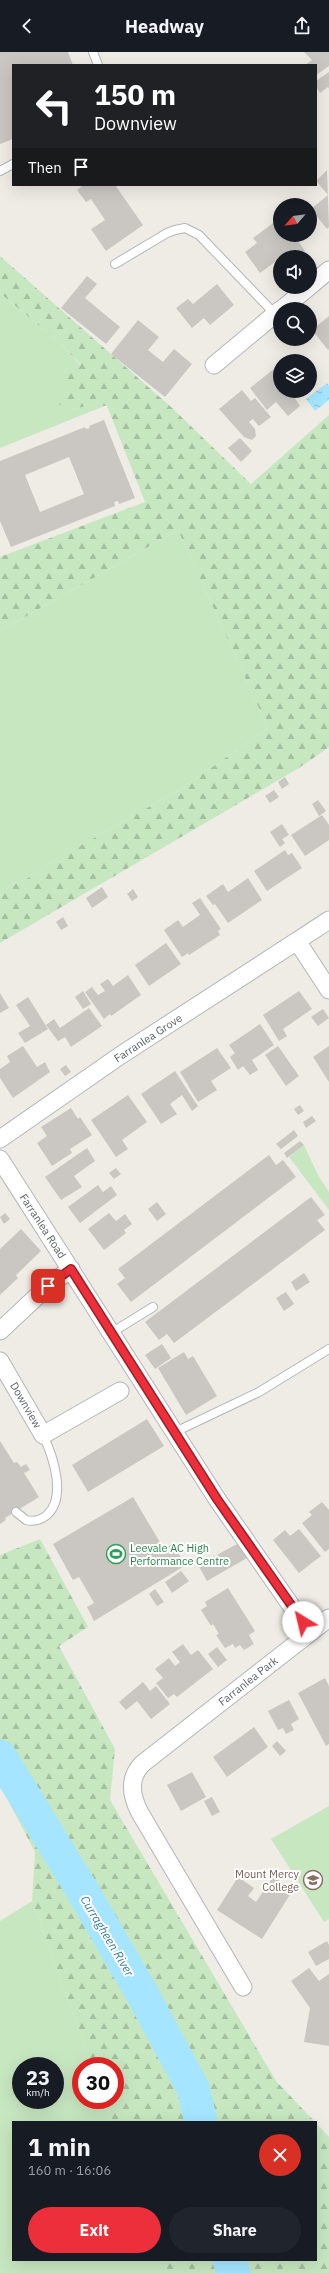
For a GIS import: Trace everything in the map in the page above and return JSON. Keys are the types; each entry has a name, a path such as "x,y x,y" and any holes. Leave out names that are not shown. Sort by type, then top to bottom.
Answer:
{"street":[{"path":"317,280 329,270"},
{"path":"290,302 299,294"},
{"path":"214,365 273,316"},
{"name":"Farranlea Grove","path":"0,1138 121,1055 329,920"},
{"path":"297,941 329,990"},
{"name":"Farranlea Road","path":"0,1159 217,1499 310,1633"},
{"path":"0,1331 48,1286 71,1269"},
{"name":"Downview","path":"0,1361 43,1435 120,1391"},
{"name":"Farranlea Park","path":"243,1987 134,1800 132,1789 137,1769 167,1743 329,1618"}],"lane":[{"path":"92,52 98,64"},
{"path":"0,171 12,165"},
{"path":"115,264 167,233 185,228 199,235 273,305"},
{"path":"111,1333 153,1307"},
{"path":"175,1432 259,1392 329,1349"},
{"path":"16,1512 26,1520 38,1520 48,1513 56,1501 53,1461 43,1435"}],"green space":[{"path":"0,256 171,407 251,484 329,415 329,747 299,768 0,943 0,890 28,878 55,860 181,789 268,728 178,530 0,631 0,557 145,502 107,406 93,405 72,409 58,404 65,390 69,370 81,365 60,343 0,293"},
{"path":"0,293 60,343 81,366 72,409 93,405 107,405 0,448"},
{"path":"178,530 268,728 181,789 55,860 28,878 0,890 0,631"},
{"path":"304,1145 318,1175 329,1192 329,1210 289,1157"},
{"path":"40,1539 88,1627 59,1646 115,1749 110,1800 276,2081 314,2121 113,2121 108,2109 124,2109 124,2057 89,2057 32,1901 35,1852 0,1785 0,1555"},
{"name":"Mount Mercy College","path":"329,1806 329,1919 324,1922 271,1839"},
{"path":"32,1901 89,2057 72,2057 72,2109 108,2109 113,2121 12,2121 12,2261 163,2261 168,2273 0,2273 0,1921"},
{"path":"317,2124 329,2137 329,2273 168,2273 163,2261 317,2261"}],"water":[{"path":"327,383 329,386 329,400 315,411 306,399 317,398 317,391"}],"building":[{"path":"0,52 68,52 73,64 12,64 12,139 0,144"},
{"path":"304,52 329,52 329,66 317,74 317,64 306,64 312,60"},
{"path":"329,72 329,89 328,87 320,93 317,88 317,80"},
{"path":"327,170 328,195 317,182 317,180"},
{"path":"82,186 116,186 143,225 106,251 91,229 105,220 91,199 86,202 77,190"},
{"path":"328,195 329,227 327,229 317,216 317,204"},
{"path":"273,223 273,242 299,242 304,250 273,250 273,263 260,273 245,252 257,243 253,238"},
{"path":"87,276 97,284 85,298 120,327 106,344 61,308"},
{"path":"217,284 234,305 210,325 204,318 192,328 176,308 188,299 193,304"},
{"path":"329,316 328,350 317,336 317,326"},
{"path":"138,320 159,337 148,350 163,362 174,349 192,364 165,397 111,354"},
{"path":"273,370 273,398 295,398 300,406 288,416 276,402 267,410 250,388"},
{"path":"242,390 251,401 255,398 271,417 259,426 253,419 249,422 255,429 256,436 252,440 244,437 219,409"},
{"path":"104,420 135,498 119,504 118,501 114,502 115,506 11,547 0,521 0,461 85,427 86,429 90,428 89,426","holes":["69,457 84,494 40,512 25,475"]},
{"path":"240,438 252,451 241,462 228,448"},
{"path":"285,777 289,784 282,789 278,782"},
{"path":"274,790 279,797 270,803 265,796"},
{"path":"318,800 326,811 319,816 312,804"},
{"path":"322,815 329,825 329,840 305,856 291,835"},
{"path":"282,824 289,835 282,839 285,843 280,847 270,832"},
{"path":"285,850 288,855 292,853 302,868 267,891 254,871"},
{"path":"248,878 262,900 228,923 215,904 213,905 206,896 223,884 228,892"},
{"path":"102,887 108,897 92,908 86,898"},
{"path":"133,889 138,897 132,901 127,894"},
{"path":"200,898 221,929 218,931 220,935 189,955 188,953 182,957 164,930 178,920 183,927 200,915 192,903"},
{"path":"63,917 68,926 61,930 56,922"},
{"path":"166,943 181,964 149,986 135,965"},
{"path":"128,975 141,995 111,1016 110,1014 104,1019 85,992 92,987 98,995 105,991 100,984 108,979 113,986"},
{"path":"83,991 91,1004 83,1009 75,997"},
{"path":"299,991 312,1009 283,1029 287,1036 279,1041 263,1015"},
{"path":"0,993 9,1008 0,1013"},
{"path":"28,997 48,1029 25,1043 18,1033 30,1026 16,1005"},
{"path":"89,1008 102,1026 71,1047 65,1037 58,1041 46,1025 54,1019 60,1028"},
{"path":"323,1009 329,1018 318,1026 311,1017"},
{"path":"260,1024 274,1045 252,1060 258,1070 250,1075 243,1066 238,1070 230,1057 235,1053 229,1045"},
{"path":"23,1046 37,1067 45,1062 50,1072 13,1098 0,1078 0,1069 10,1062 7,1056"},
{"path":"278,1046 299,1076 286,1086 265,1055"},
{"path":"329,1046 329,1082 313,1057"},
{"path":"217,1048 231,1068 211,1081 217,1090 198,1102 180,1072"},
{"path":"66,1065 71,1072 65,1076 60,1069"},
{"path":"175,1071 198,1106 192,1111 182,1095 170,1104 177,1114 161,1124 141,1094"},
{"path":"128,1095 147,1122 122,1140 128,1149 116,1157 91,1120"},
{"path":"300,1105 304,1111 298,1115 294,1109"},
{"path":"71,1108 78,1119 80,1117 92,1135 70,1149 72,1153 52,1166 37,1143 47,1136 41,1127"},
{"path":"312,1116 316,1121 306,1128 303,1122"},
{"path":"294,1130 298,1136 281,1149 276,1144"},
{"path":"300,1141 304,1145 287,1158 284,1153"},
{"path":"87,1148 95,1161 74,1176 82,1187 61,1200 45,1177"},
{"path":"269,1155 276,1165 283,1160 296,1177 131,1302 117,1284 125,1278 118,1269"},
{"path":"116,1168 121,1174 114,1179 109,1173"},
{"path":"98,1185 103,1192 111,1186 117,1195 80,1223 68,1207"},
{"path":"311,1197 325,1215 317,1220 325,1230 174,1343 167,1334 159,1340 145,1322"},
{"path":"157,1202 166,1214 157,1221 148,1209"},
{"path":"5,1213 10,1219 4,1224 0,1217"},
{"path":"109,1213 116,1221 125,1214 132,1224 124,1230 126,1233 104,1250 88,1229"},
{"path":"21,1229 41,1251 16,1275 18,1278 0,1295 0,1249"},
{"path":"304,1273 310,1282 296,1291 291,1282"},
{"path":"286,1292 294,1304 284,1311 276,1298"},
{"path":"162,1344 171,1358 155,1369 145,1355"},
{"path":"184,1352 188,1359 193,1356 217,1396 186,1415 158,1368"},
{"path":"147,1419 164,1446 88,1492 72,1465"},
{"path":"0,1441 14,1463 17,1462 21,1467 26,1464 30,1470 24,1473 39,1497 5,1518 6,1520 0,1524"},
{"path":"133,1497 164,1549 172,1544 186,1565 94,1621 87,1607 94,1603 79,1577 73,1580 53,1544"},
{"path":"322,1502 329,1510 329,1549 325,1552 302,1523 312,1515 309,1512"},
{"path":"299,1529 321,1556 299,1573 273,1540 285,1530 290,1536"},
{"path":"239,1543 247,1558 207,1581 198,1565"},
{"path":"181,1571 189,1581 172,1593 165,1582"},
{"path":"228,1588 255,1631 249,1635 254,1644 244,1650 240,1645 235,1648 233,1644 225,1648 216,1635 219,1634 213,1624 211,1626 201,1610 207,1606 205,1602"},
{"path":"155,1589 164,1602 157,1606 149,1594"},
{"path":"183,1644 191,1655 198,1650 213,1669 177,1697 174,1694 168,1698 156,1683 163,1678 155,1669 169,1658 175,1666 180,1662 172,1652"},
{"path":"217,1647 227,1660 218,1667 208,1654"},
{"path":"325,1678 329,1686 329,1744 326,1746 298,1693"},
{"path":"143,1682 150,1691 156,1686 170,1704 151,1719 137,1701 126,1710 119,1702"},
{"path":"289,1700 299,1719 291,1724 294,1730 286,1734 283,1728 278,1730 268,1711"},
{"path":"254,1727 268,1747 227,1777 213,1757"},
{"path":"277,1741 286,1751 280,1756 272,1746"},
{"path":"192,1772 206,1797 181,1811 167,1785"},
{"path":"212,1797 220,1812 212,1816 204,1801"},
{"path":"238,1877 254,1888 248,1896 256,1902 273,1877 290,1887 291,1893 262,1939 217,1910"},
{"path":"327,1941 329,1945 329,1959 316,1966 308,1952"},
{"path":"309,1968 319,1981 329,1974 329,2046 304,2042 310,2008 291,1981"}],"waterway":[{"name":"Curragheen River","path":"0,1756 82,1890 140,1990 193,2088 201,2121"},
{"name":"Curragheen River","path":"229,2261 234,2273"}],"place":[{"name":"Leevale AC High Performance Centre","path":"116,1554"},
{"name":"Mount Mercy College","path":"313,1880"}],"route":[{"path":"48,1286 71,1269 98,1310 129,1363 217,1499 303,1622"}]}
